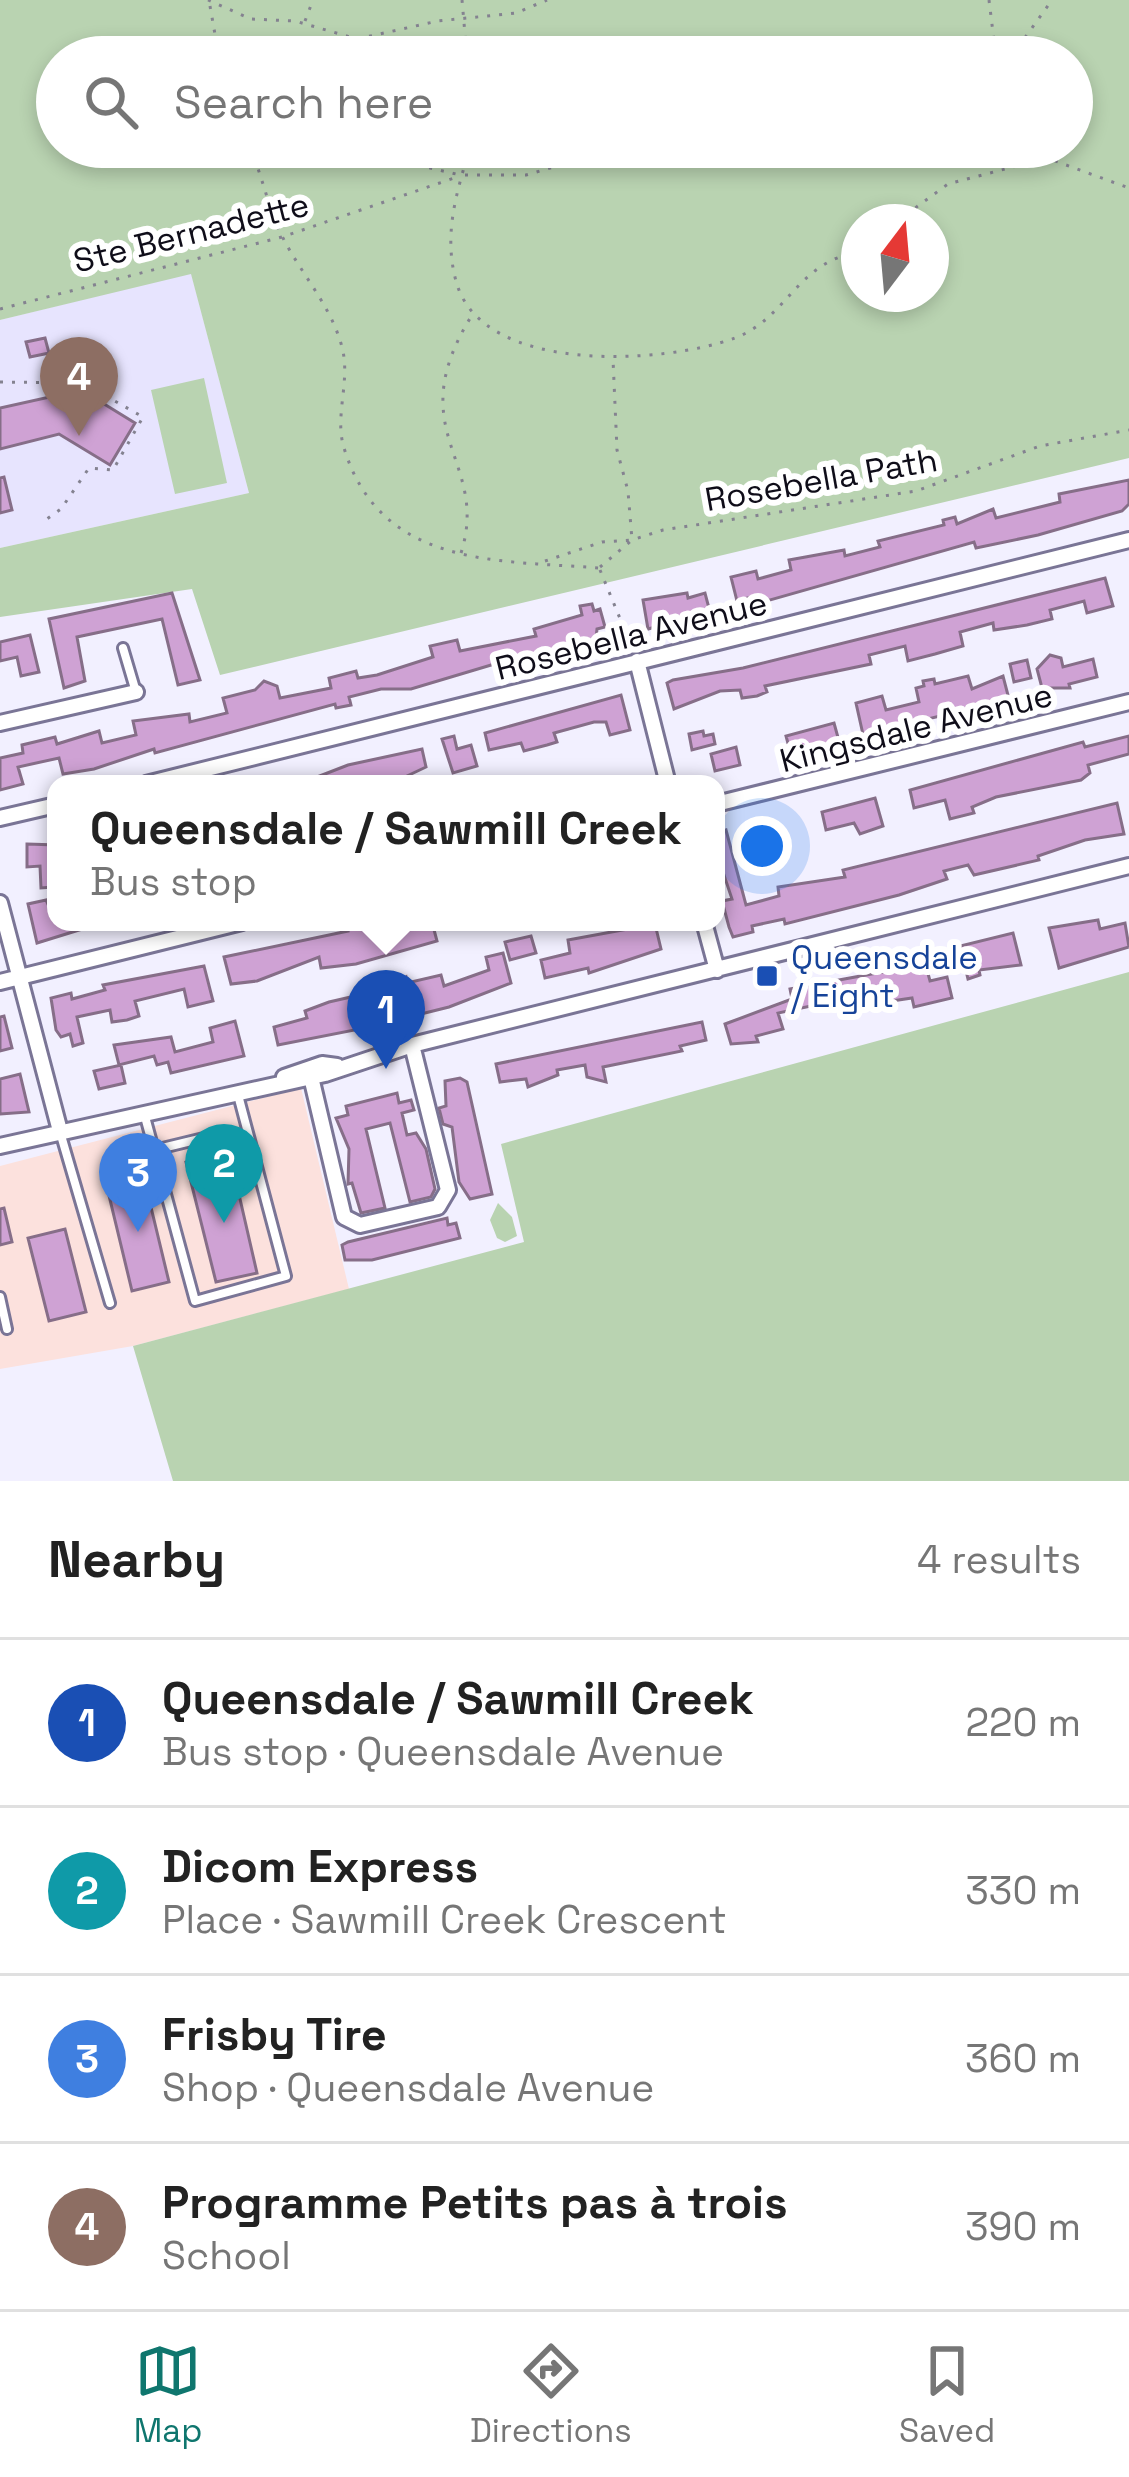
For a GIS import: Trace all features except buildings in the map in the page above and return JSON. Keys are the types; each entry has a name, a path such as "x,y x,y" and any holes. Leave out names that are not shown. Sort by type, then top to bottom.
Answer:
{"street":[{"name":"Rosebella Avenue","path":"182,775 1129,540"},
{"path":"637,661 666,775"},
{"path":"0,723 136,692"},
{"name":"Kingsdale Avenue","path":"725,802 1129,702"},
{"path":"0,818 47,807"},
{"path":"0,1146 311,1077 412,1046 1129,866"},
{"path":"0,902 60,1131"},
{"path":"0,982 206,931"},
{"path":"706,931 717,970"},
{"path":"311,1077 344,1216 360,1225 437,1207 448,1190 412,1046"},
{"path":"277,1081 298,1070 337,1066"}],"lane":[{"path":"123,648 136,692"},
{"path":"143,1112 195,1301 286,1276 236,1090"},
{"path":"60,1131 110,1303"},
{"path":"154,1150 216,1135"},
{"path":"0,1297 7,1329"}],"path":[{"path":"304,23 314,0"},
{"path":"462,0 463,36"},
{"path":"372,36 460,18 516,13 547,0"},
{"path":"988,0 993,36"},
{"path":"1026,36 1052,0"},
{"path":"209,1 251,19 304,23 347,36"},
{"path":"209,1 215,36"},
{"path":"257,168 282,237 333,319 344,351 345,453 391,520 438,549 492,564 540,562 599,568 616,598 637,661"},
{"path":"430,168 462,175 526,175 550,168"},
{"path":"464,168 449,211 456,284 475,310 514,342 550,352 646,357 732,339 776,311 804,274 841,259"},
{"path":"921,204 948,184 1009,168"},
{"path":"1074,168 1129,188"},
{"name":"Ste Bernadette","path":"0,309 50,292 282,237 462,175"},
{"path":"460,555 469,528 467,502 443,432 440,391 451,349 475,310"},
{"path":"540,562 602,542 632,540 628,491 616,450 613,357"},
{"path":"0,382 83,383 143,418 112,470 89,468 61,509 41,523"},
{"name":"Rosebella Path","path":"599,568 609,554 632,540 663,530 916,491 1040,446 1129,430"}],"shaded area":[{"path":"191,273 249,493 0,548 0,320"},
{"path":"301,1088 349,1289 133,1346 0,1369 0,1166"}],"green space":[{"path":"0,0 1129,0 1129,458 220,675 192,589 0,617 0,548 249,493 191,274 0,320"},
{"path":"204,378 227,483 175,494 151,390"},
{"path":"1129,972 1129,1481 173,1481 133,1346 524,1242 501,1144"},
{"path":"498,1203 512,1217 517,1236 505,1242 497,1238 490,1220"}],"place":[{"name":"Programme Petits pas à trois","path":"79,436"},
{"name":"Queensdale / Eight","path":"767,976"},
{"name":"Queensdale / Sawmill Creek","path":"386,1069"},
{"name":"Dicom Express","path":"224,1223"},
{"name":"Frisby Tire","path":"138,1232"}]}
